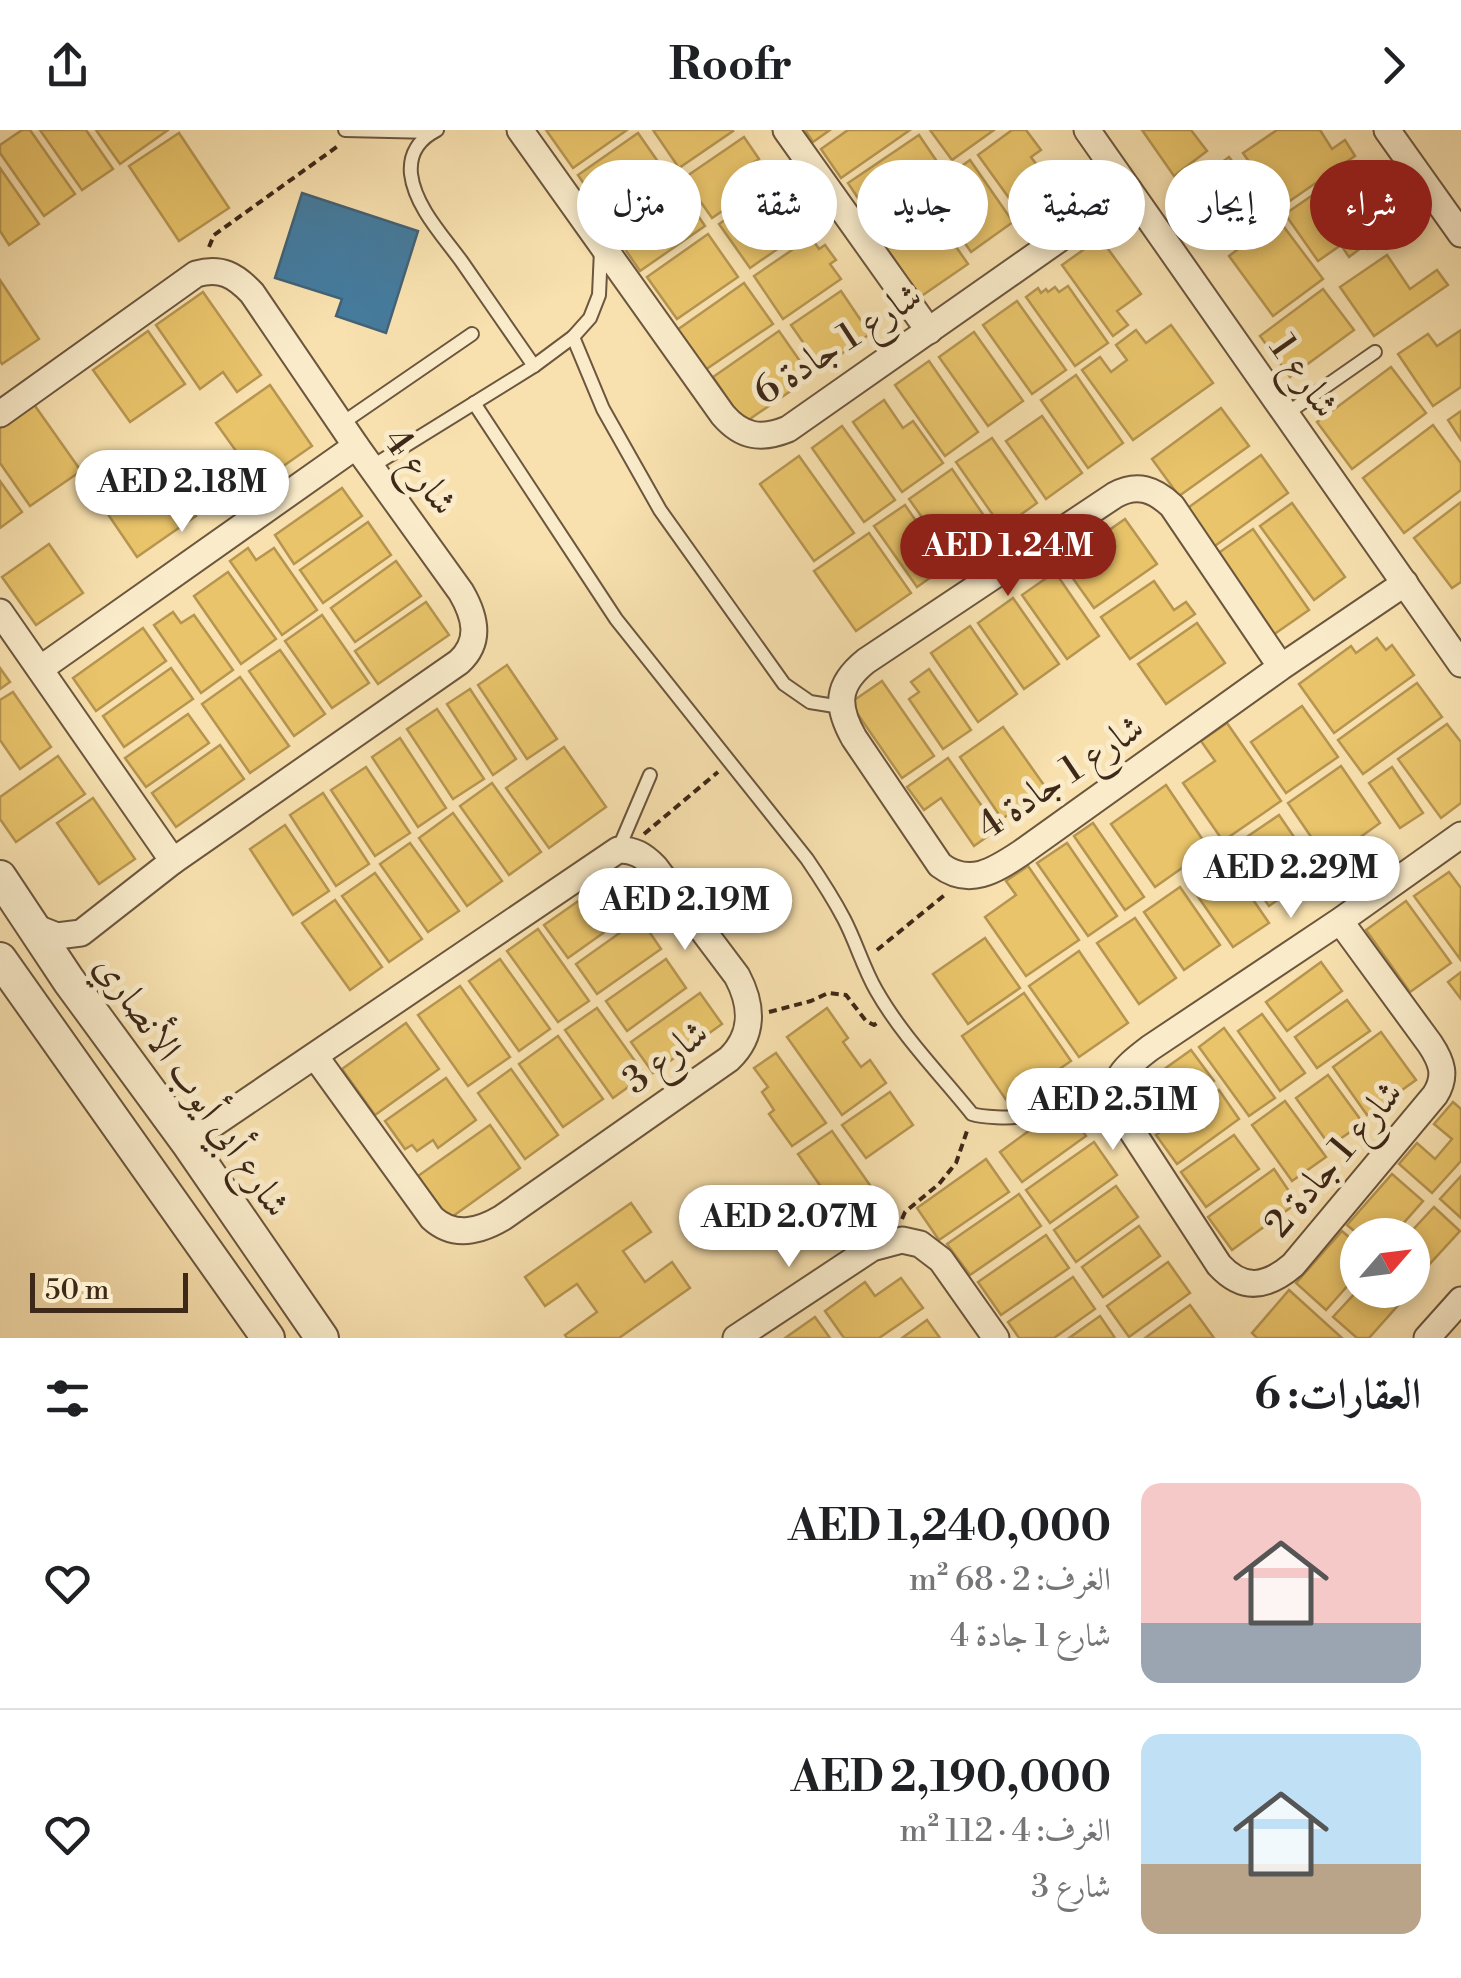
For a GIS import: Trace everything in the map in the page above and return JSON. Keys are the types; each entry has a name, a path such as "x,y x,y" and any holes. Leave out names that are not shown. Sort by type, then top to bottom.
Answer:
{"street":[{"path":"786,130 929,330"},
{"name":"شارع 1","path":"1087,130 1108,160"},
{"path":"1388,130 1461,234"},
{"name":"شارع 1 جادة 6","path":"517,131 577,211"},
{"name":"شارع 1","path":"1145,213 1461,664"},
{"name":"شارع 1 جادة 6","path":"606,250 723,415 738,431 768,436 788,429 1043,250"},
{"name":"شارع 4","path":"82,933 174,861 459,662 475,636 473,616 461,592 252,293 230,274 218,270 196,274"},
{"path":"0,414 196,274"},
{"path":"40,668 364,456"},
{"path":"841,707 850,676 866,661 1114,495 1131,488 1147,489 1172,506 1280,667"},
{"name":"شارع 1 جادة 4","path":"841,707 854,738 930,852 947,870 968,876 996,868 1021,853 1280,667 1405,583"},
{"path":"0,612 174,861"},
{"path":"1115,1087 1124,1070 1150,1048 1461,835"},
{"path":"188,1142 622,850"},
{"name":"شارع 3","path":"315,1056 441,1227 476,1231 502,1218 729,1059 748,1030 750,1016 738,976 655,867 642,855 622,850"},
{"name":"شارع أبي أيوب الأنصاري","path":"0,877 321,1336"},
{"name":"شارع 1 جادة 2","path":"1115,1087 1116,1104 1124,1120 1228,1274 1254,1284 1288,1270 1434,1095 1443,1077 1430,1044 1340,921"},
{"path":"34,927 56,936 82,933"},
{"path":"69,980 72,956 82,933"},
{"path":"0,960 268,1338"},
{"path":"736,1338 872,1248 891,1241 920,1244 934,1254 996,1338"},
{"path":"1427,1338 1461,1300"}],"lane":[{"path":"351,131 435,131"},
{"path":"435,131 421,140 411,161 420,202 534,366"},
{"path":"364,456 474,403 573,337 590,318 599,296 601,250"},
{"path":"341,424 472,334"},
{"path":"573,337 603,408 660,510 784,684 810,702 841,707"},
{"path":"1286,414 1375,352"},
{"path":"474,403 612,613 807,858 844,920 893,1017 972,1114 1015,1118 1087,1080 1104,1080 1115,1087"},
{"path":"622,850 650,775"}],"path":[{"path":"196,274 214,235 351,131"},
{"path":"622,850 730,762"},
{"path":"862,962 968,876"},
{"path":"750,1016 811,1002 828,993 846,995 866,1021 874,1024 893,1017"},
{"path":"891,1241 905,1212 939,1184 956,1163 972,1114"}],"building: سكن":[{"path":"22,130 30,130 75,194 44,216 0,153 0,145"},
{"path":"40,130 86,130 113,169 82,190"},
{"path":"96,130 168,130 120,164"},
{"path":"546,130 627,130 584,160 577,160 573,168"},
{"path":"653,130 733,131 691,160 674,160"},
{"path":"805,130 830,130 813,142"},
{"path":"848,130 910,130 867,160 857,160 857,167 841,178 837,160 829,160 821,149"},
{"path":"930,130 994,130 952,160"},
{"path":"1012,130 1026,130 1041,150 1031,157 1033,160 1008,160 1008,197 988,169 988,160 978,155"},
{"path":"1142,130 1191,130 1207,151 1195,160 1165,160 1165,163"},
{"path":"1277,130 1320,130 1332,149 1345,140 1355,156 1349,160 1310,160 1310,187 1290,201 1290,160 1248,160 1243,153"},
{"path":"179,133 229,208 179,241 129,166"},
{"path":"638,133 657,160 599,160"},
{"path":"919,135 936,160 882,160"},
{"path":"744,137 759,159 721,160 721,212 712,218 701,202 701,166"},
{"path":"0,168 39,224 9,245 0,231"},
{"path":"857,177 857,197 848,183"},
{"path":"988,186 1008,215 1008,226 988,240"},
{"path":"1310,197 1310,250 1290,221 1290,211"},
{"path":"708,234 738,277 677,319 647,277 685,250 701,250 701,239"},
{"path":"1290,235 1323,279 1273,316 1229,256 1237,250 1290,250"},
{"path":"626,250 670,250 640,271"},
{"path":"737,250 776,250 750,268"},
{"path":"792,250 829,250 836,260 830,264 841,279 783,319 754,276"},
{"path":"888,250 958,250 968,264 920,297"},
{"path":"1083,250 1109,250 1141,294 1117,311 1128,325 1113,336 1062,265"},
{"path":"1310,250 1334,250 1318,261"},
{"path":"1387,255 1410,289 1437,270 1448,285 1374,336 1340,287"},
{"path":"0,280 39,339 2,364 0,361"},
{"path":"744,283 773,324 705,370 677,330"},
{"path":"1068,286 1108,343 1075,366 1026,297 1038,288 1041,293 1055,287 1059,292"},
{"path":"1323,289 1354,330 1290,377 1260,336"},
{"path":"841,291 870,334 821,368 791,325"},
{"path":"203,292 261,375 237,392 223,372 200,389 156,325"},
{"path":"1017,301 1066,370 1032,394 983,325"},
{"path":"1171,325 1213,383 1133,440 1082,370 1100,357 1111,372 1127,360 1116,345 1136,330 1146,343"},
{"path":"1461,330 1461,387 1433,406 1398,354 1428,334 1437,346"},
{"path":"148,331 185,384 130,422 93,370"},
{"path":"779,331 811,377 744,423 713,377"},
{"path":"974,332 1023,401 988,426 939,357"},
{"path":"929,361 978,432 945,456 895,385"},
{"path":"1391,367 1426,413 1352,469 1317,422"},
{"path":"1076,375 1123,443 1088,468 1041,400"},
{"path":"270,385 312,446 259,483 216,423"},
{"path":"884,400 903,428 913,421 943,463 902,492 853,422"},
{"path":"33,403 81,471 30,506 0,463 0,426"},
{"path":"1221,408 1249,446 1179,496 1152,459"},
{"path":"1461,411 1461,440 1448,420"},
{"path":"1042,416 1082,473 1046,499 1006,441"},
{"path":"1433,425 1461,463 1461,490 1404,533 1363,478"},
{"path":"842,426 895,500 864,522 812,448"},
{"path":"992,438 1037,503 1002,528 956,462"},
{"path":"1261,455 1288,493 1212,548 1185,510"},
{"path":"799,456 854,533 814,561 760,484"},
{"path":"159,464 196,516 137,557 101,504"},
{"path":"952,469 993,529 951,558 909,499"},
{"path":"0,481 22,512 0,528"},
{"path":"342,488 362,516 294,564 275,535"},
{"path":"1461,502 1461,582 1452,588 1414,538"},
{"path":"1292,503 1345,577 1314,600 1260,526"},
{"path":"905,505 947,566 917,587 874,526"},
{"path":"1125,519 1157,564 1094,608 1062,563"},
{"path":"368,522 391,555 323,603 300,570"},
{"path":"1253,529 1309,610 1273,635 1217,554"},
{"path":"869,533 911,593 856,631 814,571"},
{"path":"49,544 83,593 36,625 2,577"},
{"path":"248,548 256,560 274,548 317,610 282,635 230,561"},
{"path":"396,561 421,596 355,642 331,608"},
{"path":"228,572 276,639 241,664 194,596"},
{"path":"1055,572 1099,636 1067,659 1022,595"},
{"path":"1154,581 1174,610 1186,602 1195,614 1130,659 1101,617"},
{"path":"1013,598 1059,664 1024,689 978,623"},
{"path":"426,602 449,635 378,684 355,651"},
{"path":"173,612 181,623 194,615 233,670 201,693 154,625"},
{"path":"322,615 369,683 332,708 285,641"},
{"path":"1197,623 1225,663 1166,704 1138,664"},
{"path":"970,626 1017,694 978,722 931,653"},
{"path":"143,628 166,661 96,711 73,678"},
{"path":"1377,638 1386,650 1392,645 1414,675 1334,733 1299,684 1351,646 1356,653"},
{"path":"280,650 325,714 294,736 249,671"},
{"path":"507,665 557,739 527,759 478,685"},
{"path":"0,668 10,682 0,689"},
{"path":"171,668 193,699 124,747 103,716"},
{"path":"929,669 971,730 943,749 909,699 919,692 911,682"},
{"path":"240,677 289,746 250,773 202,704"},
{"path":"882,681 934,756 902,778 850,703"},
{"path":"1417,683 1442,717 1363,774 1338,740"},
{"path":"470,689 516,759 493,775 447,704"},
{"path":"13,692 51,747 20,769 0,740 0,700"},
{"path":"1302,706 1338,757 1286,793 1251,742"},
{"path":"437,709 484,779 453,799 407,729"},
{"path":"188,714 209,743 146,787 125,758"},
{"path":"1227,723 1281,801 1223,841 1183,783 1215,761 1201,741"},
{"path":"1447,724 1461,742 1461,803 1441,818 1398,759"},
{"path":"1003,727 1046,788 1002,819 960,757"},
{"path":"400,738 446,808 418,827 372,757"},
{"path":"220,745 244,779 176,827 152,793"},
{"path":"564,747 606,807 549,848 506,788"},
{"path":"58,756 85,794 16,842 0,819 0,797"},
{"path":"948,758 998,829 974,846 941,798 924,810 907,787"},
{"path":"1341,766 1380,823 1348,846 1356,858 1335,872 1288,803"},
{"path":"366,767 410,833 375,856 331,790"},
{"path":"1392,767 1423,813 1400,828 1369,783"},
{"path":"492,783 541,852 509,875 460,806"},
{"path":"1166,785 1209,849 1155,887 1111,824"},
{"path":"323,793 369,864 336,886 290,815"},
{"path":"93,798 135,859 99,884 57,823"},
{"path":"453,813 502,881 467,906 419,838"},
{"path":"1279,815 1318,872 1269,906 1229,849"},
{"path":"1093,823 1144,897 1125,910 1074,836"},
{"path":"285,825 329,891 293,915 250,849"},
{"path":"410,843 459,911 428,932 380,864"},
{"path":"1067,843 1117,916 1088,936 1037,863"},
{"path":"1221,853 1269,923 1233,947 1185,878"},
{"path":"1028,866 1079,940 1026,976 985,917 1016,895 1006,881"},
{"path":"1449,872 1461,888 1460,959 1414,896"},
{"path":"375,873 422,939 389,962 342,896"},
{"path":"614,876 637,909 568,958 544,925"},
{"path":"1180,887 1220,945 1184,970 1144,912"},
{"path":"335,900 382,967 350,990 302,923"},
{"path":"1406,901 1451,963 1410,992 1366,930"},
{"path":"1135,918 1176,978 1139,1004 1097,943"},
{"path":"635,922 641,931 646,927 661,949 597,994 576,964"},
{"path":"538,929 589,1001 558,1022 507,951"},
{"path":"985,938 1020,988 968,1024 933,974"},
{"path":"1079,951 1128,1023 1079,1057 1029,986"},
{"path":"500,959 550,1029 519,1051 469,981"},
{"path":"666,959 686,988 627,1031 606,1001"},
{"path":"1321,962 1342,991 1287,1031 1266,1002"},
{"path":"1461,972 1461,999 1448,982"},
{"path":"460,986 510,1057 468,1086 418,1015"},
{"path":"700,993 722,1024 653,1073 631,1042"},
{"path":"1024,993 1071,1061 1009,1104 962,1036"},
{"path":"1347,1000 1370,1031 1317,1068 1295,1037"},
{"path":"597,1008 645,1075 613,1098 565,1030"},
{"path":"827,1008 848,1038 843,1042 861,1067 870,1060 886,1083 842,1115 787,1037"},
{"path":"1262,1014 1305,1073 1280,1091 1238,1031"},
{"path":"406,1023 439,1069 375,1115 342,1069"},
{"path":"1224,1028 1275,1098 1249,1116 1199,1047"},
{"path":"1381,1032 1416,1080 1367,1115 1333,1067"},
{"path":"558,1036 603,1099 563,1127 519,1064"},
{"path":"1191,1050 1214,1081 1148,1129 1125,1097"},
{"path":"776,1053 826,1123 792,1146 769,1114 774,1110 762,1092 768,1087 754,1068"},
{"path":"511,1069 558,1135 525,1159 478,1093"},
{"path":"1328,1075 1363,1123 1330,1146 1296,1098"},
{"path":"446,1078 476,1120 438,1148 433,1140 417,1151 412,1145 405,1149 385,1121"},
{"path":"1219,1090 1239,1119 1177,1164 1156,1135"},
{"path":"890,1092 913,1125 866,1158 842,1125"},
{"path":"1285,1101 1326,1157 1292,1181 1252,1125"},
{"path":"1453,1102 1461,1109 1461,1161 1432,1193 1399,1164 1417,1143 1435,1159 1452,1139 1434,1124"},
{"path":"1064,1105 1086,1136 1022,1182 1000,1152"},
{"path":"490,1125 520,1168 449,1219 418,1176"},
{"path":"832,1131 881,1201 847,1224 798,1154"},
{"path":"1234,1135 1259,1169 1206,1207 1181,1172"},
{"path":"1094,1142 1117,1175 1050,1223 1026,1190"},
{"path":"986,1159 1009,1192 939,1240 917,1208"},
{"path":"1274,1169 1297,1203 1232,1250 1208,1217"},
{"path":"1392,1174 1423,1201 1408,1218 1353,1218"},
{"path":"1461,1176 1461,1218 1440,1199"},
{"path":"1116,1186 1138,1217 1076,1262 1054,1230"},
{"path":"1019,1194 1041,1226 970,1275 947,1244"},
{"path":"631,1203 651,1232 623,1251 645,1282 672,1262 690,1288 619,1338 567,1338 565,1335 597,1312 577,1284 545,1306 525,1277"},
{"path":"1434,1207 1460,1231 1430,1264 1430,1218 1424,1218"},
{"path":"1139,1226 1160,1256 1103,1297 1082,1267"},
{"path":"1340,1233 1340,1294 1326,1310 1296,1283"},
{"path":"1046,1235 1069,1268 1001,1315 978,1282"},
{"path":"1168,1262 1190,1293 1129,1337 1107,1306"},
{"path":"1073,1277 1095,1309 1054,1338 1019,1338 1008,1322"},
{"path":"901,1278 923,1308 879,1338 844,1338 825,1311 865,1282 875,1296"},
{"path":"1289,1290 1342,1338 1257,1338 1252,1333"},
{"path":"1190,1305 1214,1338 1145,1338"},
{"path":"1341,1308 1396,1308 1369,1338 1357,1338 1333,1317"},
{"path":"1100,1316 1115,1338 1069,1338"},
{"path":"815,1317 830,1338 785,1338"},
{"path":"927,1320 940,1338 902,1338"}],"building: مرافق عامة":[{"path":"302,193 418,231 386,333 336,316 342,299 275,278"}]}
